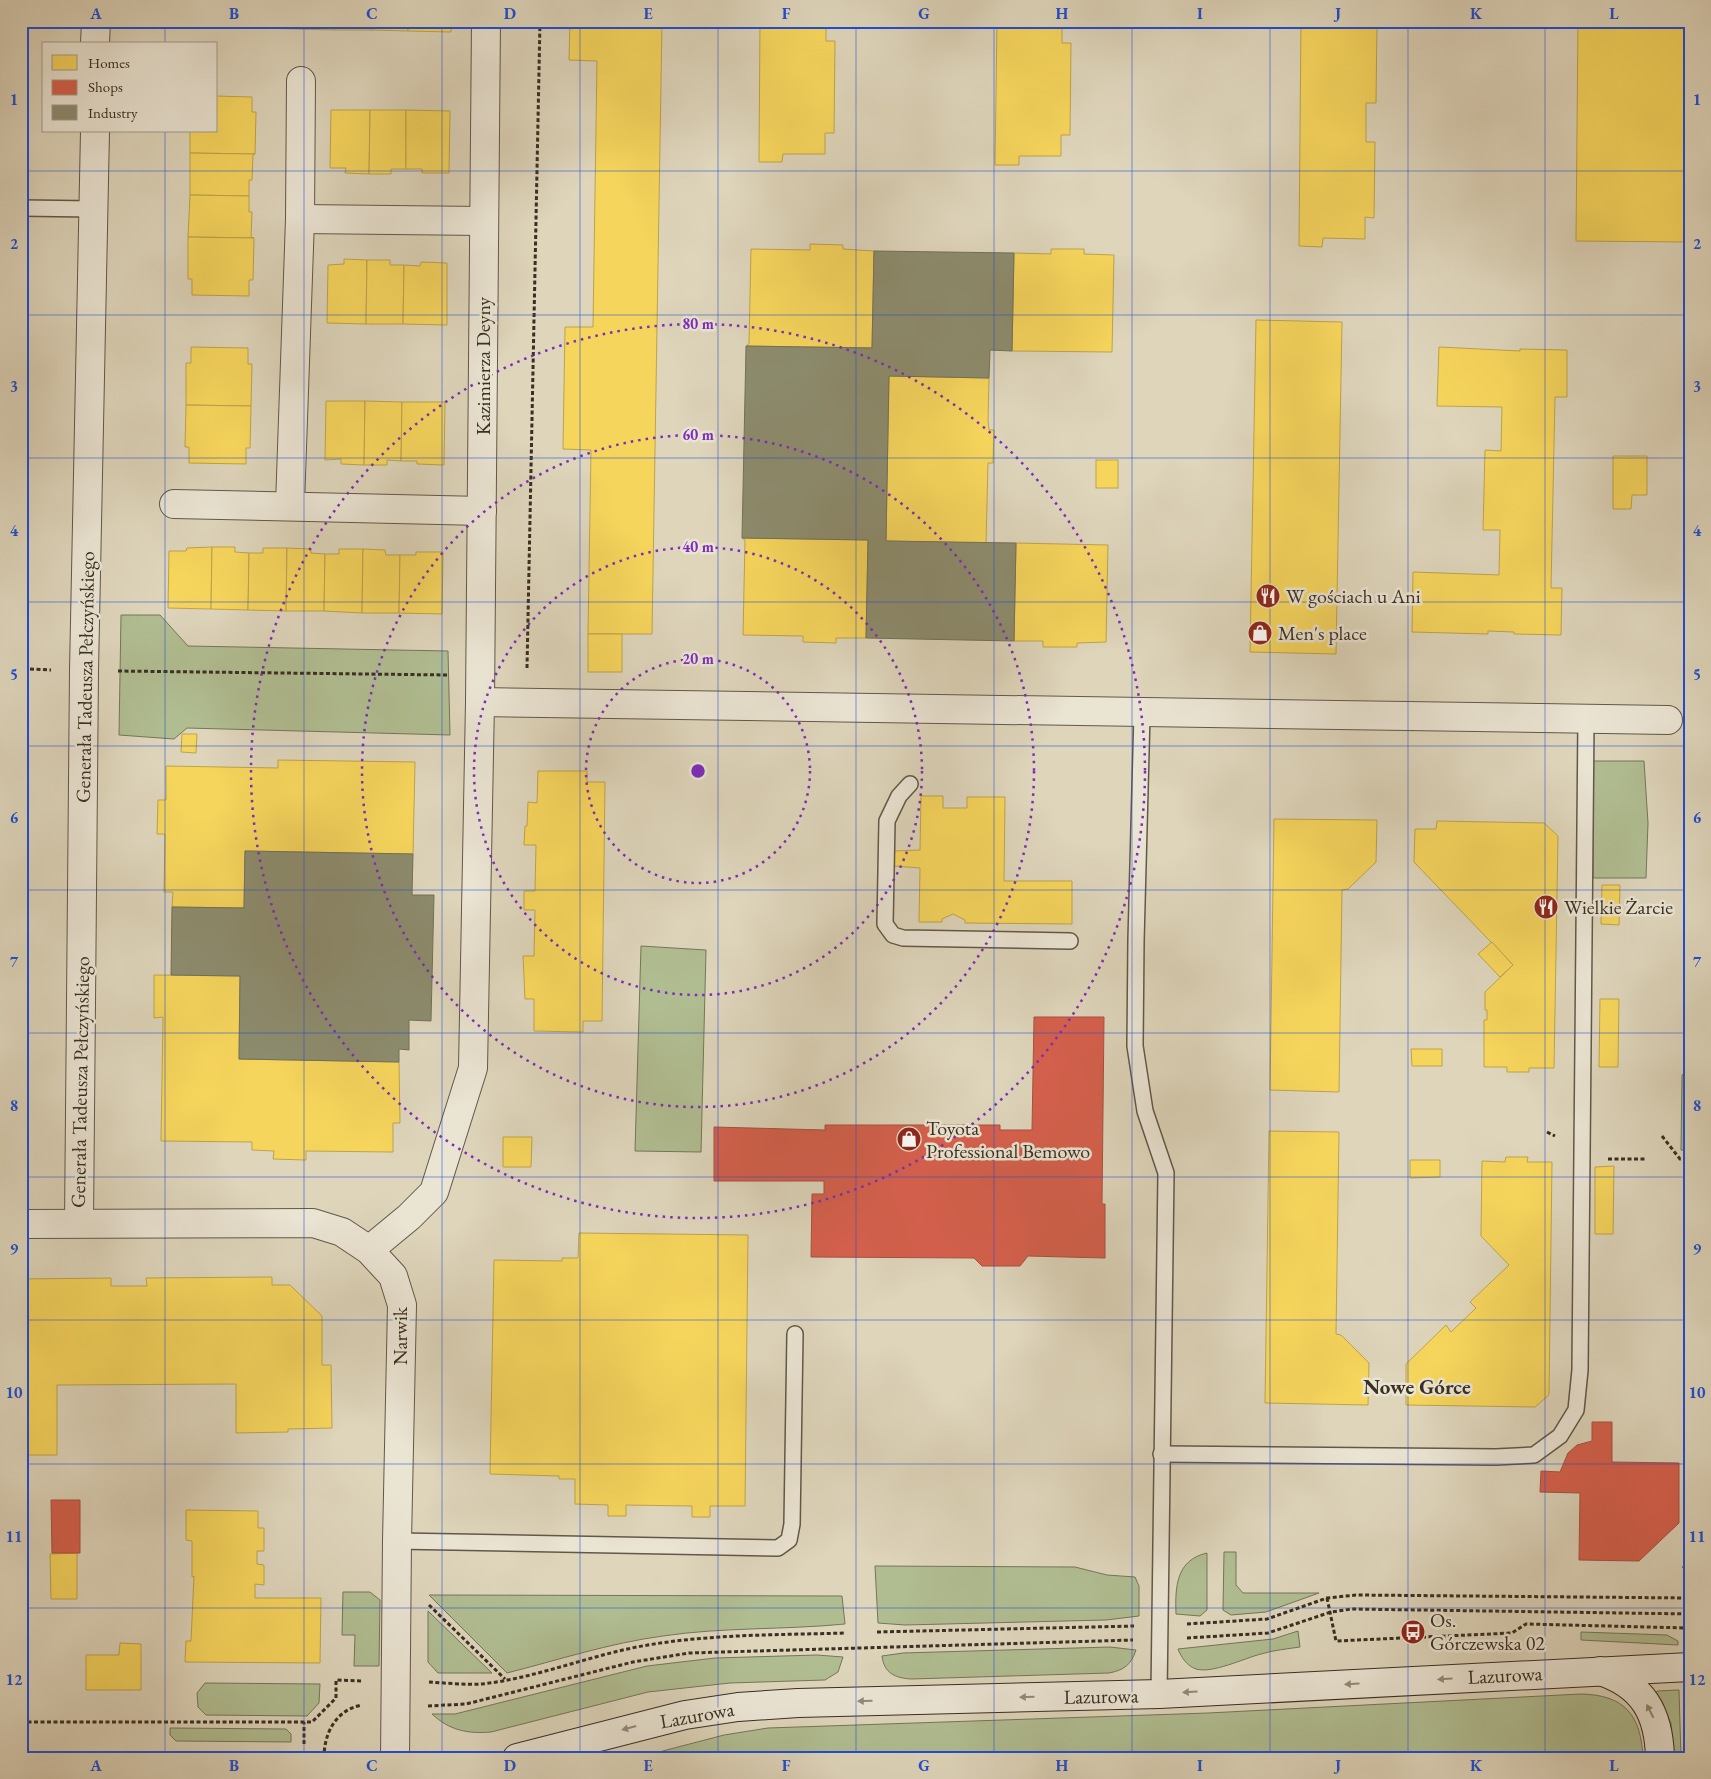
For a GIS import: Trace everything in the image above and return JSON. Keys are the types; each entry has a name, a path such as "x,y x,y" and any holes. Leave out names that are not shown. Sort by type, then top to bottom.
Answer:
{"street":[{"path":"95,42 96,21"},
{"name":"Kazimierza Deyny","path":"368,1250 409,1218 434,1192 473,1068 480,702 486,21"},
{"path":"290,505 300,219 301,81"},
{"name":"Generała Tadeusza Pełczyńskiego","path":"78,1223 84,661 95,132"},
{"path":"300,219 484,221"},
{"path":"174,504 290,505 482,511"},
{"path":"480,702 1142,714 1668,720"},
{"name":"Narwik","path":"21,1224 312,1223 342,1232 368,1250 393,1276 402,1305 395,1758"},
{"name":"Lazurowa","path":"517,1758 685,1715 738,1707 798,1703 1158,1694 1598,1670 1690,1667"},
{"path":"1598,1670 1627,1683 1640,1694 1650,1708 1657,1725 1660,1758"}],"lane":[{"path":"21,208 94,208"},
{"path":"1142,714 1135,1046 1145,1111 1166,1173 1158,1694"},
{"path":"1161,1454 1534,1455 1560,1436 1576,1410 1580,1370 1586,720"},
{"path":"910,784 899,796 886,821 885,924 888,930 903,938 1070,941"},
{"path":"397,1541 778,1548 789,1540 792,1524 795,1334"}],"path":[{"path":"528,654 540,21"},
{"path":"30,669 59,670"},
{"path":"112,671 448,675"},
{"path":"21,772 28,773"},
{"path":"1662,1136 1680,1159 1690,1159"},
{"path":"1607,1159 1645,1159"},
{"path":"1683,1566 1690,1572"},
{"path":"1183,1624 1267,1619 1327,1598 1366,1595 1690,1598"},
{"path":"1327,1598 1336,1641 1512,1633 1526,1624 1688,1628"},
{"path":"428,1604 506,1680"},
{"path":"1185,1639 1268,1633 1331,1612 1362,1609 1690,1614"},
{"path":"877,1632 1138,1626"},
{"path":"420,1682 481,1684 506,1680 625,1650 668,1642 724,1636 845,1633"},
{"path":"423,1706 466,1704 633,1662 689,1653 1138,1640"},
{"path":"21,1722 312,1722 336,1698 336,1680 369,1681"},
{"path":"324,1758 324,1744 329,1728 344,1714 359,1706 367,1705"},
{"path":"304,1722 304,1744"}],"green space":[{"path":"121,615 160,615 188,646 448,651 450,735 187,728 174,739 119,735"},
{"path":"1593,761 1644,761 1648,823 1646,878 1593,878"},
{"path":"641,946 706,950 701,1152 635,1151"},
{"path":"1686,1071 1690,1071 1690,1151 1681,1150 1682,1075"},
{"path":"1224,1552 1236,1552 1236,1585 1243,1593 1319,1593 1266,1612 1231,1615 1223,1610"},
{"path":"1207,1553 1207,1610 1200,1616 1176,1614 1177,1585 1183,1568 1197,1557"},
{"path":"875,1566 1075,1567 1107,1575 1135,1577 1139,1586 1139,1616 1106,1620 905,1625 878,1623"},
{"path":"343,1592 370,1592 380,1600 379,1666 354,1666 355,1635 342,1635"},
{"path":"429,1595 842,1596 845,1624 708,1631 663,1636 604,1647 507,1673"},
{"path":"428,1611 492,1673 438,1673 428,1662"},
{"path":"1298,1631 1300,1647 1266,1653 1211,1669 1193,1668 1185,1661 1178,1649 1273,1639"},
{"path":"1581,1632 1667,1635 1678,1641 1678,1645 1581,1640"},
{"path":"1110,1647 1136,1650 1132,1660 1126,1666 1109,1673 911,1679 891,1674 885,1667 882,1656 903,1653"},
{"path":"817,1655 843,1657 838,1672 825,1680 730,1683 648,1692 491,1732 459,1730 445,1724 432,1714 455,1714 647,1666 715,1658"},
{"path":"205,1683 320,1684 319,1703 307,1716 206,1715 198,1707 197,1693"},
{"path":"1679,1690 1681,1758 1674,1758 1671,1723 1656,1693 1657,1691"},
{"path":"1581,1694 1609,1698 1628,1710 1639,1730 1643,1758 636,1758 724,1735 768,1728 1208,1713"},
{"path":"170,1728 286,1729 291,1734 291,1742 176,1741 170,1735"}],"building: Homes":[{"path":"177,21 220,21 220,28 177,27"},
{"path":"220,21 258,21 258,28 220,28"},
{"path":"258,21 295,21 295,29 258,28"},
{"path":"295,21 334,21 334,30 295,29"},
{"path":"334,21 371,21 371,30 334,30"},
{"path":"371,21 408,21 408,31 371,30"},
{"path":"408,21 451,21 451,32 408,31"},
{"path":"570,21 662,21 652,634 588,634 591,450 563,449 565,327 593,327 597,61 569,60"},
{"path":"760,21 826,21 826,41 835,41 834,133 825,133 825,154 783,154 782,162 759,162"},
{"path":"997,21 1062,21 1062,43 1071,43 1070,135 1061,135 1061,156 1019,156 1019,165 995,165"},
{"path":"1301,21 1377,21 1376,103 1366,103 1366,142 1375,142 1374,218 1365,217 1365,239 1323,238 1322,247 1299,246"},
{"path":"1578,21 1689,21 1687,242 1576,241"},
{"path":"218,96 252,97 252,112 256,112 255,154 190,153 190,132 218,132"},
{"path":"331,110 370,110 369,174 345,173 346,168 330,168"},
{"path":"370,110 406,110 406,169 391,169 391,174 369,174"},
{"path":"406,110 450,111 449,173 422,173 422,169 406,169"},
{"path":"190,153 255,154 253,155 252,180 249,180 249,196 190,195"},
{"path":"190,195 249,196 249,212 252,212 251,237 254,238 188,237"},
{"path":"188,237 254,238 253,280 249,280 249,296 192,295 192,279 188,279"},
{"path":"810,244 843,245 843,249 874,251 872,348 746,346 749,344 751,249 810,250"},
{"path":"1051,249 1084,249 1084,254 1114,255 1112,352 1012,351 1014,253 1051,254"},
{"path":"344,259 367,260 366,324 327,323 328,265 344,264"},
{"path":"367,260 390,260 390,265 404,265 403,324 366,324"},
{"path":"421,262 447,263 447,325 403,324 404,265 420,266"},
{"path":"1256,320 1342,322 1336,654 1250,652"},
{"path":"191,347 248,348 248,364 252,364 251,406 186,405 186,363 191,363"},
{"path":"1439,347 1520,351 1520,349 1567,350 1567,397 1555,397 1551,588 1562,588 1561,635 1514,634 1514,632 1488,631 1488,634 1412,632 1413,572 1499,575 1500,530 1483,530 1485,450 1501,451 1502,407 1437,406"},
{"path":"889,376 989,378 988,420 989,430 994,430 993,463 988,463 986,543 886,541"},
{"path":"326,401 365,401 364,465 341,464 341,459 325,460"},
{"path":"365,401 402,402 401,461 387,460 387,465 364,465"},
{"path":"402,402 445,402 444,465 417,464 417,461 401,461"},
{"path":"186,405 251,406 250,448 246,448 246,464 189,463 189,447 185,447"},
{"path":"1613,456 1647,456 1647,495 1632,495 1631,509 1613,509"},
{"path":"1096,460 1118,460 1118,488 1096,488"},
{"path":"742,538 868,540 866,638 836,638 836,643 803,642 803,636 743,635 745,540"},
{"path":"1016,543 1108,545 1106,642 1077,643 1077,647 1043,647 1043,641 1014,641"},
{"path":"212,547 211,609 168,608 169,551 186,551 187,548"},
{"path":"212,547 235,547 235,552 249,553 248,610 211,609"},
{"path":"263,548 287,548 286,611 248,610 249,553 263,553"},
{"path":"287,548 311,549 311,553 325,554 324,611 286,611"},
{"path":"339,549 363,549 362,613 324,611 325,554 339,554"},
{"path":"363,549 385,550 386,555 400,555 399,613 362,613"},
{"path":"416,552 443,552 442,614 399,613 400,555 416,555"},
{"path":"588,634 622,634 622,672 588,672"},
{"path":"182,734 197,734 196,753 181,752"},
{"path":"278,760 415,762 413,854 245,851 244,908 172,907 173,892 164,892 165,834 157,834 158,800 166,800 166,766 278,768"},
{"path":"538,771 587,771 587,782 605,782 602,1021 583,1021 583,1032 534,1031 534,999 525,999 523,956 534,956 535,910 524,910 524,891 535,891 536,845 524,845 525,826 527,826 528,802 537,803"},
{"path":"921,796 943,796 943,808 967,808 967,797 1005,797 1004,881 1072,881 1072,924 965,923 965,920 953,914 942,919 942,922 919,922 920,868 894,866 894,851 920,850"},
{"path":"1274,819 1377,820 1376,862 1348,889 1342,890 1339,1092 1270,1090"},
{"path":"1437,821 1544,823 1558,836 1554,1068 1529,1068 1529,1072 1507,1072 1507,1067 1484,1067 1484,1020 1487,1020 1485,992 1513,965 1414,862 1415,829 1436,829"},
{"path":"1602,885 1620,885 1619,925 1601,924"},
{"path":"1492,942 1513,965 1500,977 1478,954"},
{"path":"154,975 240,976 239,1059 399,1062 400,1123 393,1123 393,1152 306,1151 306,1160 273,1159 274,1151 252,1150 252,1142 161,1141 163,1017 154,1018"},
{"path":"1600,999 1619,999 1618,1067 1599,1067"},
{"path":"1411,1049 1442,1049 1442,1066 1412,1066"},
{"path":"1269,1131 1339,1132 1336,1334 1341,1335 1369,1363 1368,1405 1265,1403"},
{"path":"503,1137 532,1137 531,1167 503,1167"},
{"path":"1506,1157 1528,1157 1527,1162 1552,1162 1549,1395 1535,1407 1406,1405 1406,1364 1446,1325 1451,1332 1476,1308 1470,1302 1509,1265 1481,1236 1482,1161 1505,1162"},
{"path":"1410,1160 1440,1160 1440,1177 1410,1178"},
{"path":"1614,1166 1613,1234 1595,1234 1595,1167"},
{"path":"579,1233 748,1235 745,1506 710,1506 710,1517 692,1517 692,1506 626,1505 626,1516 608,1516 608,1505 575,1504 575,1479 559,1479 559,1476 490,1474 494,1260 562,1261 562,1258 578,1258"},
{"path":"272,1277 272,1285 290,1285 322,1316 322,1365 331,1365 332,1428 288,1429 288,1432 236,1433 236,1384 57,1385 57,1455 21,1455 21,1279 111,1278 111,1286 147,1286 146,1278"},
{"path":"186,1510 258,1511 258,1528 264,1528 264,1551 257,1551 257,1564 264,1565 264,1585 255,1584 255,1598 321,1598 320,1663 185,1662 186,1641 191,1641 194,1576 192,1577 192,1541 186,1540"},
{"path":"77,1553 77,1599 51,1599 50,1554"},
{"path":"120,1643 141,1644 141,1690 86,1690 86,1655 119,1655"}],"building: Shops":[{"name":"Toyota Professional Bemowo","path":"1034,1017 1104,1017 1102,1204 1105,1204 1105,1258 1028,1256 1020,1266 982,1266 974,1258 811,1257 812,1194 824,1194 824,1181 714,1181 714,1127 825,1130 825,1125 1000,1125 1000,1130 1032,1130"},
{"path":"1592,1422 1612,1422 1612,1462 1679,1463 1679,1523 1639,1561 1579,1560 1580,1493 1540,1492 1541,1471 1560,1472 1568,1453 1577,1445 1592,1441"},
{"path":"51,1500 80,1500 80,1553 52,1553"}],"building: Industry":[{"path":"874,251 1014,253 1012,351 990,350 989,378 889,376 886,541 1016,543 1014,641 866,638 868,540 742,538 746,346 872,348"},
{"path":"245,851 413,854 412,895 434,895 431,1021 409,1020 409,1050 399,1049 399,1062 239,1059 240,976 171,975 172,907 244,908"}],"place":[{"name":"W gościach u Ani","path":"1268,596"},
{"name":"Men's place","path":"1260,633"},
{"name":"Wielkie Żarcie","path":"1546,907"},
{"name":"Toyota Professional Bemowo","path":"909,1139"},
{"name":"Os. Górczewska 02","path":"1413,1632"}],"district":[{"name":"Nowe Górce","path":"1417,1387"}]}
